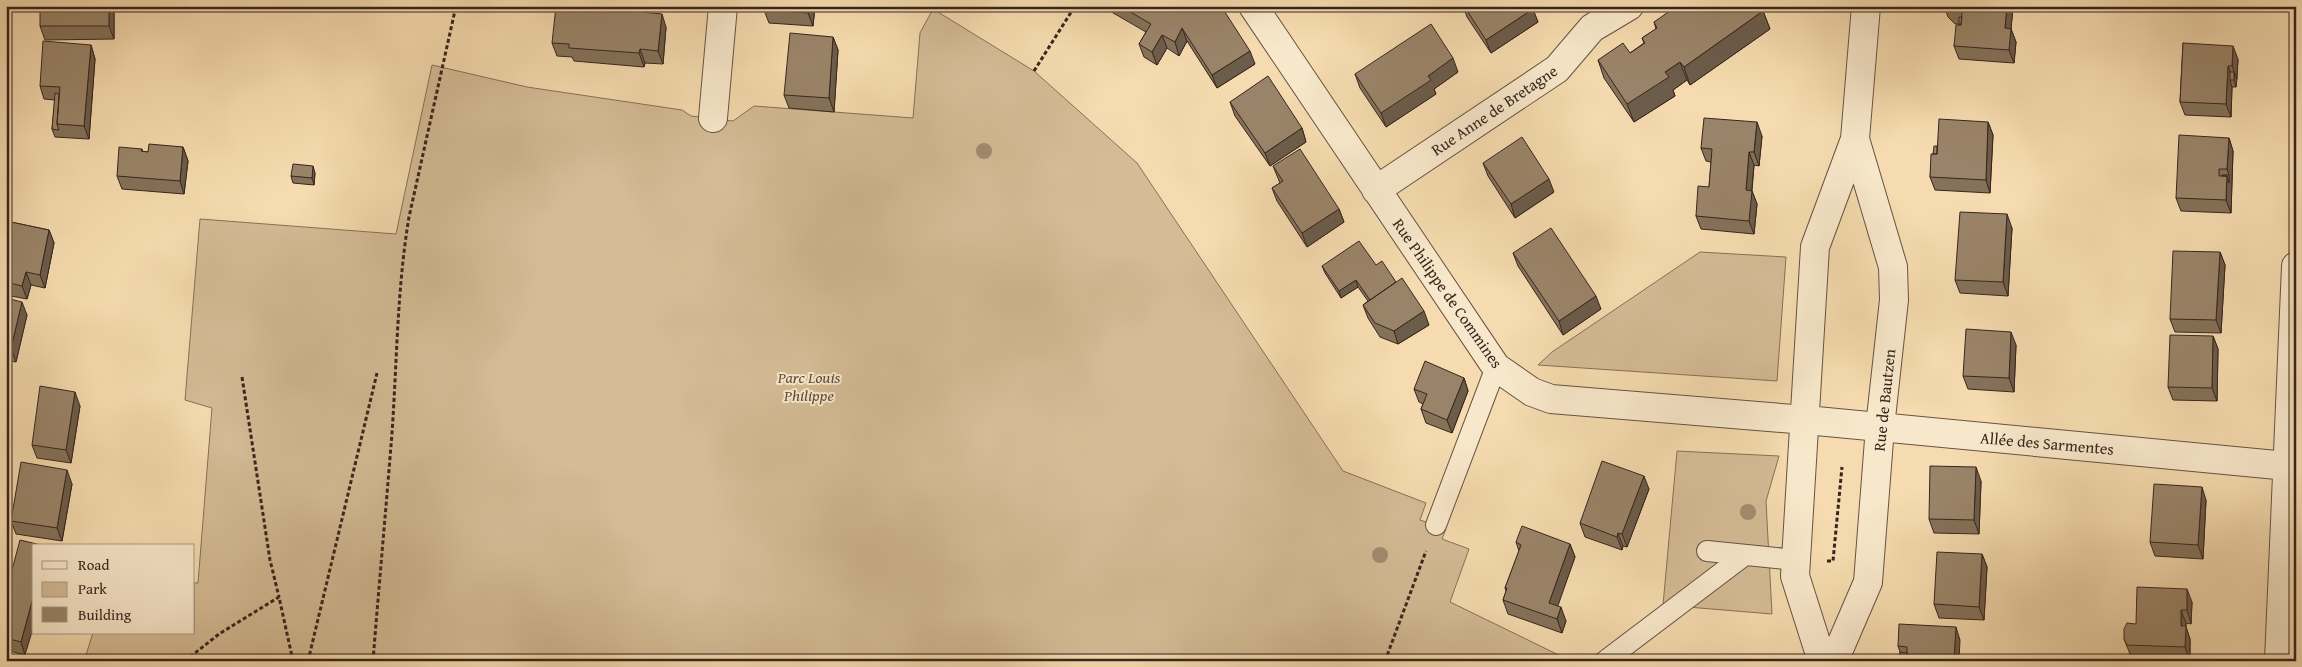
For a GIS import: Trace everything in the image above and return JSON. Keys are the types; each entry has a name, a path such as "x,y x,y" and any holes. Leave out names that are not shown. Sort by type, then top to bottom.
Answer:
{"street":[{"path":"713,118 723,6"},
{"name":"Rue Philippe de Commines","path":"1253,6 1496,367 1532,392 1551,399 1806,420"},
{"name":"Rue Anne de Bretagne","path":"1376,190 1557,69 1592,28 1629,6"},
{"name":"Rue de Bautzen","path":"1822,661 1795,576 1806,420 1815,247 1855,139 1866,6"},
{"name":"Rue de Bautzen","path":"1834,661 1868,582 1880,427 1894,300 1894,268 1855,139"},
{"path":"2279,661 2296,266"},
{"name":"Allée des Sarmentes","path":"1806,420 2288,466"}],"lane":[{"path":"1436,525 1496,367"},
{"path":"1707,551 1796,560"},
{"path":"1605,661 1745,555"}],"path":[{"path":"374,661 392,432 396,330 404,248 456,6"},
{"path":"1034,71 1075,6"},
{"path":"308,661 377,373"},
{"path":"242,377 270,560 294,661"},
{"path":"1385,661 1436,525"},
{"path":"185,661 219,634 279,597"}],"green space":[{"name":"Parc Louis Philippe","path":"933,9 1034,71 1137,163 1343,471 1426,503 1420,520 1446,529 1442,539 1469,549 1450,602 1571,661 84,661 93,634 195,634 195,583 198,583 212,408 185,400 200,219 396,234 432,65 527,87 682,110 691,116 733,121 754,106 913,118 920,33"},
{"path":"1700,252 1786,257 1777,381 1538,365 1552,352"},
{"path":"1677,451 1779,456 1766,501 1772,614 1663,605"}],"building":[{"path":"40,6 109,6 109,26 40,26"},
{"path":"556,6 633,6 643,7 643,12 662,14 658,51 640,49 639,53 569,48 569,44 552,43"},
{"path":"765,6 809,6 808,13 764,10"},
{"path":"1120,6 1205,6 1211,10 1216,6 1221,6 1250,51 1212,75 1182,28 1175,42 1162,35 1152,52 1139,44 1151,24"},
{"path":"1464,6 1531,6 1533,9 1486,40"},
{"path":"1677,6 1760,6 1763,11 1684,67 1680,62 1665,72 1669,77 1627,104 1598,60 1623,43 1630,53 1645,43 1642,38 1657,28 1654,22"},
{"path":"1946,6 2007,6 2005,28 2011,29 2009,50 1954,46 1956,25 1961,25 1962,11 1950,10"},
{"path":"1959,17 1962,17 1961,25 1959,25"},
{"path":"1431,24 1453,58 1428,76 1431,80 1381,113 1355,74"},
{"path":"790,33 833,37 829,98 784,95"},
{"path":"43,41 91,45 84,126 57,124 60,87 40,86"},
{"path":"2183,43 2233,46 2232,66 2228,66 2226,104 2180,102"},
{"path":"2230,72 2234,72 2234,80 2230,80"},
{"path":"1268,76 1302,128 1265,153 1230,102"},
{"path":"55,93 59,94 57,124 59,130 52,129"},
{"path":"1704,118 1757,122 1754,152 1749,152 1746,190 1752,191 1749,221 1696,216 1698,186 1709,187 1712,149 1701,148"},
{"path":"1939,119 1988,122 1986,180 1930,177 1931,154 1937,154"},
{"path":"2179,135 2229,138 2227,169 2219,169 2219,176 2227,176 2226,200 2176,198"},
{"path":"1522,137 1549,179 1511,204 1483,163"},
{"path":"149,144 183,147 180,181 117,176 119,147 142,149 141,151 148,152"},
{"path":"1934,146 1937,146 1937,154 1933,154"},
{"path":"1300,149 1339,209 1302,233 1272,188 1283,181 1273,166"},
{"path":"293,164 313,166 312,178 291,176"},
{"path":"1960,212 2007,214 2003,282 1955,280"},
{"path":"6,221 49,230 40,275 26,272 22,286 6,282"},
{"path":"1551,228 1596,296 1559,321 1513,253"},
{"path":"1359,241 1376,265 1382,261 1396,282 1370,300 1356,280 1339,291 1322,266"},
{"path":"2173,251 2220,252 2216,320 2170,319"},
{"path":"1402,278 1424,311 1394,331 1375,323 1363,305"},
{"path":"6,298 22,302 11,348 6,347"},
{"path":"1966,329 2011,332 2009,378 1963,376"},
{"path":"2170,335 2213,336 2212,388 2168,387"},
{"path":"1425,361 1464,378 1447,420 1421,409 1427,394 1414,389"},
{"path":"40,386 75,392 66,450 32,445"},
{"path":"1602,461 1644,476 1622,534 1618,533 1617,537 1580,523"},
{"path":"21,462 67,470 57,528 11,521"},
{"path":"1930,466 1976,467 1974,520 1929,519"},
{"path":"2154,484 2202,487 2198,545 2150,542"},
{"path":"1522,526 1570,544 1549,603 1561,607 1557,619 1503,600 1507,588 1505,588 1521,545 1516,542"},
{"path":"20,540 37,544 32,544 32,601 21,642 6,638 6,592"},
{"path":"6,542 9,543 6,557"},
{"path":"1937,552 1982,554 1979,607 1934,604"},
{"path":"2137,587 2187,589 2187,610 2181,610 2181,626 2186,626 2185,647 2127,645 2124,639 2124,629 2127,623 2136,624"},
{"path":"1899,624 1956,627 1954,661 1898,661 1898,655 1907,656 1907,647 1898,646"},
{"path":"1900,652 1907,653 1907,656 1900,656"},
{"path":"1780,656 1780,661 1727,661"}]}
